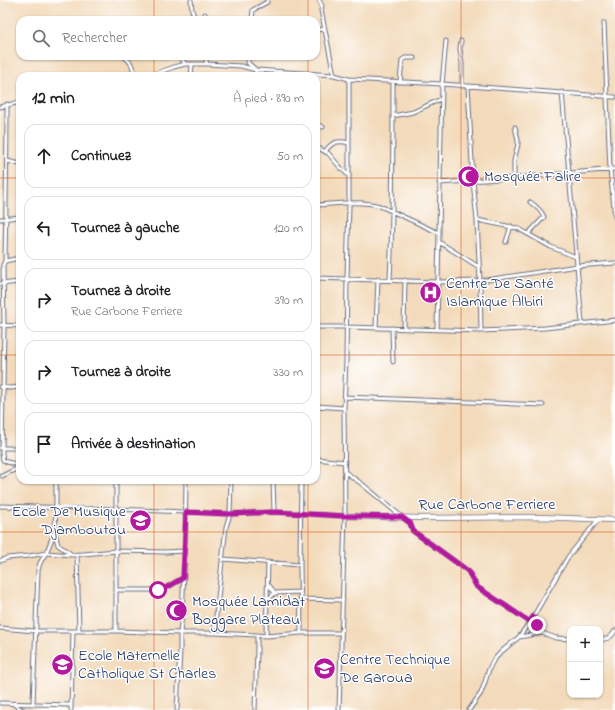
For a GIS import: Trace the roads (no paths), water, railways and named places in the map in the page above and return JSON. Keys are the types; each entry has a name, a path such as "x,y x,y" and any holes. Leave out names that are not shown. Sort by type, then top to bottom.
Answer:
{"street":[{"path":"191,0 194,16"},
{"path":"252,16 253,10 267,2 267,0"},
{"path":"319,0 322,6 321,10 334,75"},
{"path":"604,23 610,169 615,217"},
{"path":"320,30 325,29"},
{"path":"437,330 442,84 446,41"},
{"path":"461,41 462,86"},
{"path":"400,82 402,60 405,58 414,58"},
{"path":"129,60 134,72"},
{"path":"182,60 185,64"},
{"path":"206,60 207,64"},
{"path":"248,60 248,63 256,70"},
{"path":"159,72 185,64 241,66 273,72"},
{"path":"191,72 192,65"},
{"path":"320,75 334,75 349,79 562,92 615,97"},
{"path":"339,710 343,600 344,408 349,204 349,79"},
{"path":"390,280 393,225 393,81"},
{"path":"468,86 473,181 480,267 481,331"},
{"path":"562,92 582,323"},
{"path":"393,116 413,112 442,99"},
{"path":"0,106 16,103"},
{"path":"7,104 8,161 5,261 3,265 2,284 4,325 1,387 1,448 3,460 16,465"},
{"path":"514,178 514,161 518,144 515,126"},
{"path":"325,152 332,143 343,141 349,143"},
{"path":"320,149 328,153 349,176"},
{"path":"8,161 16,163"},
{"path":"439,183 569,174 615,169"},
{"path":"528,234 544,217 536,206 530,202"},
{"path":"320,205 370,204 439,233"},
{"path":"0,219 16,217"},
{"path":"477,220 517,228 551,247 576,257"},
{"path":"506,242 511,226"},
{"path":"439,242 480,267"},
{"path":"5,261 16,259"},
{"path":"320,278 438,282 480,281 577,266 615,263"},
{"path":"376,328 378,279"},
{"path":"404,280 404,329"},
{"path":"2,284 16,282"},
{"path":"320,327 481,331 546,328 615,320"},
{"path":"0,325 16,326"},
{"path":"392,328 393,362"},
{"path":"1,387 16,387"},
{"path":"345,397 543,405"},
{"path":"320,406 344,408"},
{"path":"1,448 16,448"},
{"path":"320,460 344,462"},
{"path":"2,476 16,468"},
{"path":"344,472 362,484 410,523 413,531 468,571 477,587 530,622"},
{"path":"33,703 38,570 54,531 56,484"},
{"path":"116,484 116,631"},
{"path":"177,710 185,551 186,484"},
{"path":"214,633 226,527 230,514 231,484"},
{"path":"273,484 274,512"},
{"path":"301,633 300,565 302,484"},
{"name":"Rue Carbone Ferriere","path":"0,506 230,514 274,512 344,516 540,517 615,520"},
{"path":"469,710 486,682 489,669 493,661 519,637 530,622 568,557 598,520"},
{"path":"54,531 58,546 72,555"},
{"path":"0,561 7,558 46,553 72,555 116,551 185,551"},
{"path":"77,554 79,631"},
{"path":"222,558 300,565"},
{"path":"266,636 268,562"},
{"path":"116,590 164,589 183,578"},
{"path":"268,584 275,593"},
{"path":"267,600 275,593 300,592"},
{"path":"301,599 343,600"},
{"path":"533,617 542,633"},
{"path":"0,628 35,631 214,633 266,636 301,633 341,633"},
{"path":"71,710 73,631"},
{"path":"603,639 608,639 614,634 615,631"},
{"path":"519,637 542,633 556,638 567,639"},
{"path":"255,710 258,650 257,635"},
{"path":"0,703 71,705"},
{"path":"11,703 23,710"}],"place":[{"name":"Mosquée Falire","path":"468,177"},
{"name":"Centre De Santé Islamique Albiri","path":"431,293"},
{"name":"Ecole De Musique Djamboutou","path":"141,521"},
{"name":"Mosquée Lamidat Boggare Plateau","path":"176,611"},
{"name":"Ecole Maternelle Catholique St Charles","path":"62,665"},
{"name":"Centre Technique De Garoua","path":"324,669"}]}
